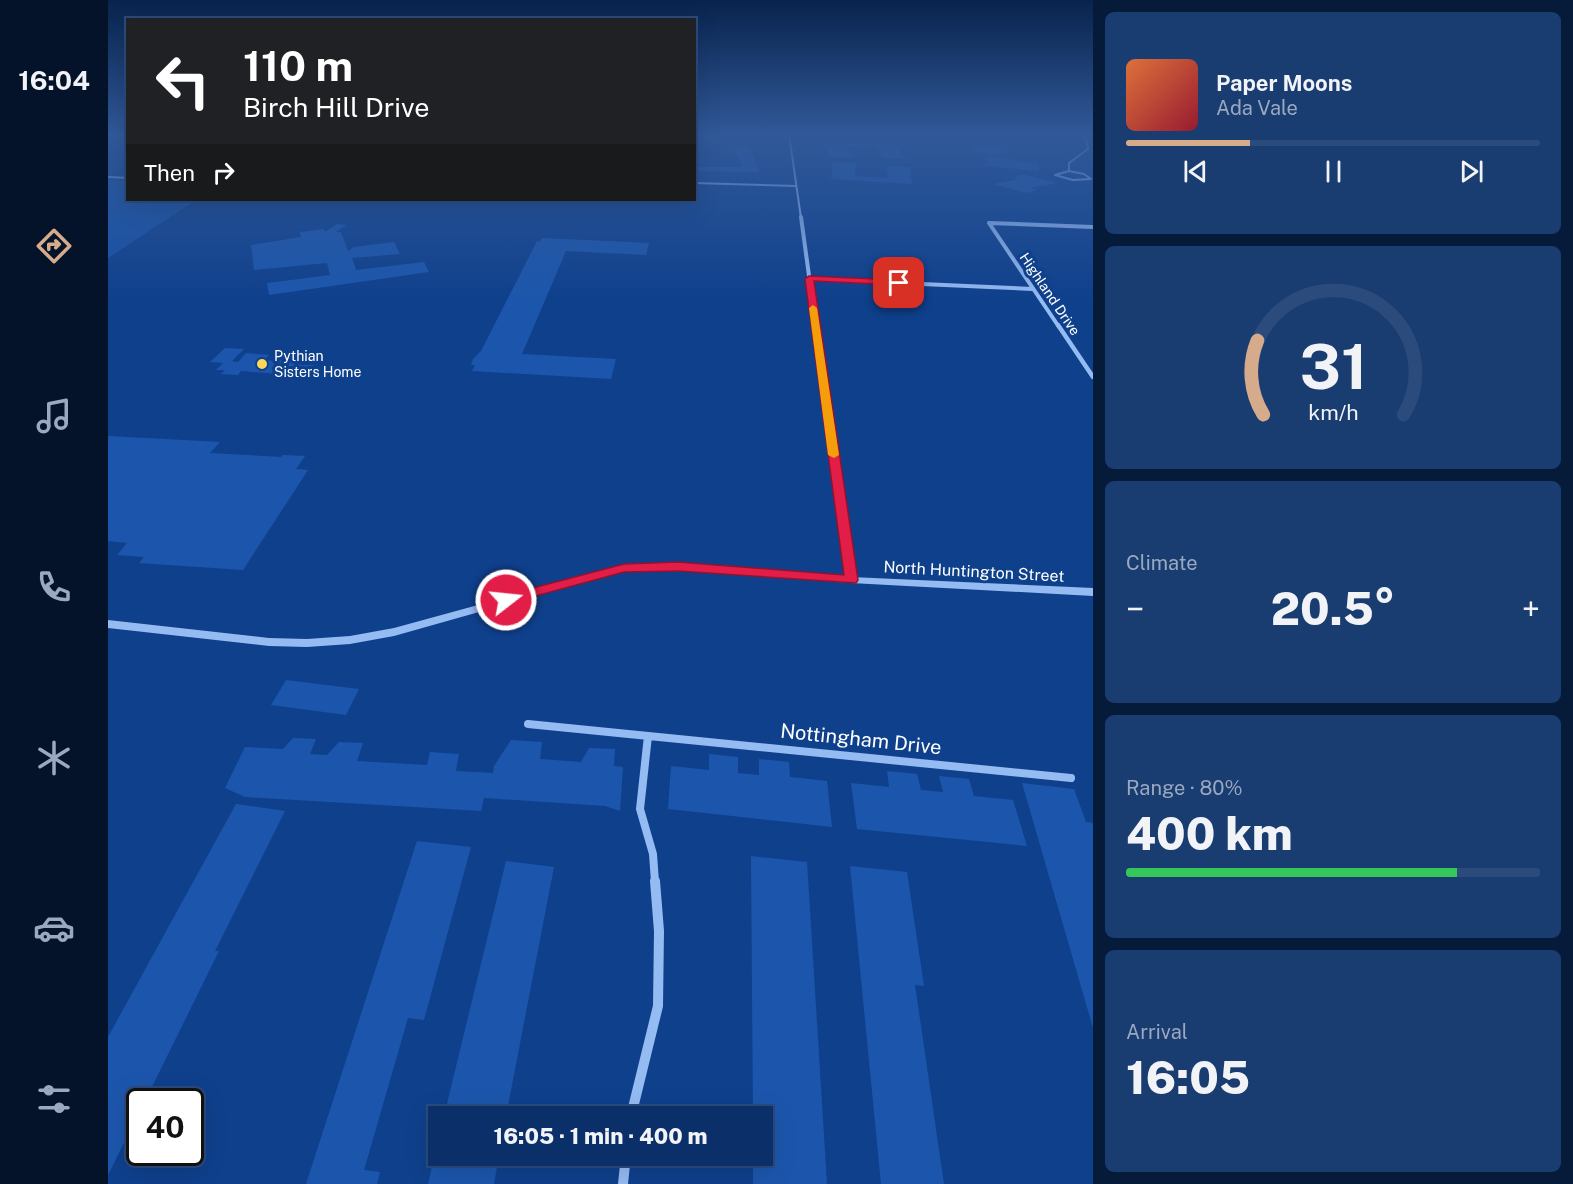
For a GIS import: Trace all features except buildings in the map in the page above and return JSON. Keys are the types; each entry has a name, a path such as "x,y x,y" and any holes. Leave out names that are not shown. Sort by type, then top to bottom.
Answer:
{"street":[{"path":"796,189 851,580"},
{"name":"Highland Drive","path":"1093,227 989,223 1093,377"},
{"path":"809,279 1033,289"},
{"name":"North Huntington Street","path":"108,624 269,642 307,643 350,640 394,632 624,568 678,567 851,580 1093,592"},
{"name":"Nottingham Drive","path":"528,724 1071,778"},
{"path":"634,1106 658,1006 659,931 653,854 640,809 648,736"},
{"path":"623,1184 625,1166"}],"shaded area":[{"path":"108,189 126,189 126,201 194,201 108,258"}],"slow traffic":[{"path":"813,308 834,455"}],"place":[{"name":"Pythian Sisters Home","path":"262,364"}],"route":[{"path":"506,600 624,568 678,567 851,580 809,279 899,283"}]}
